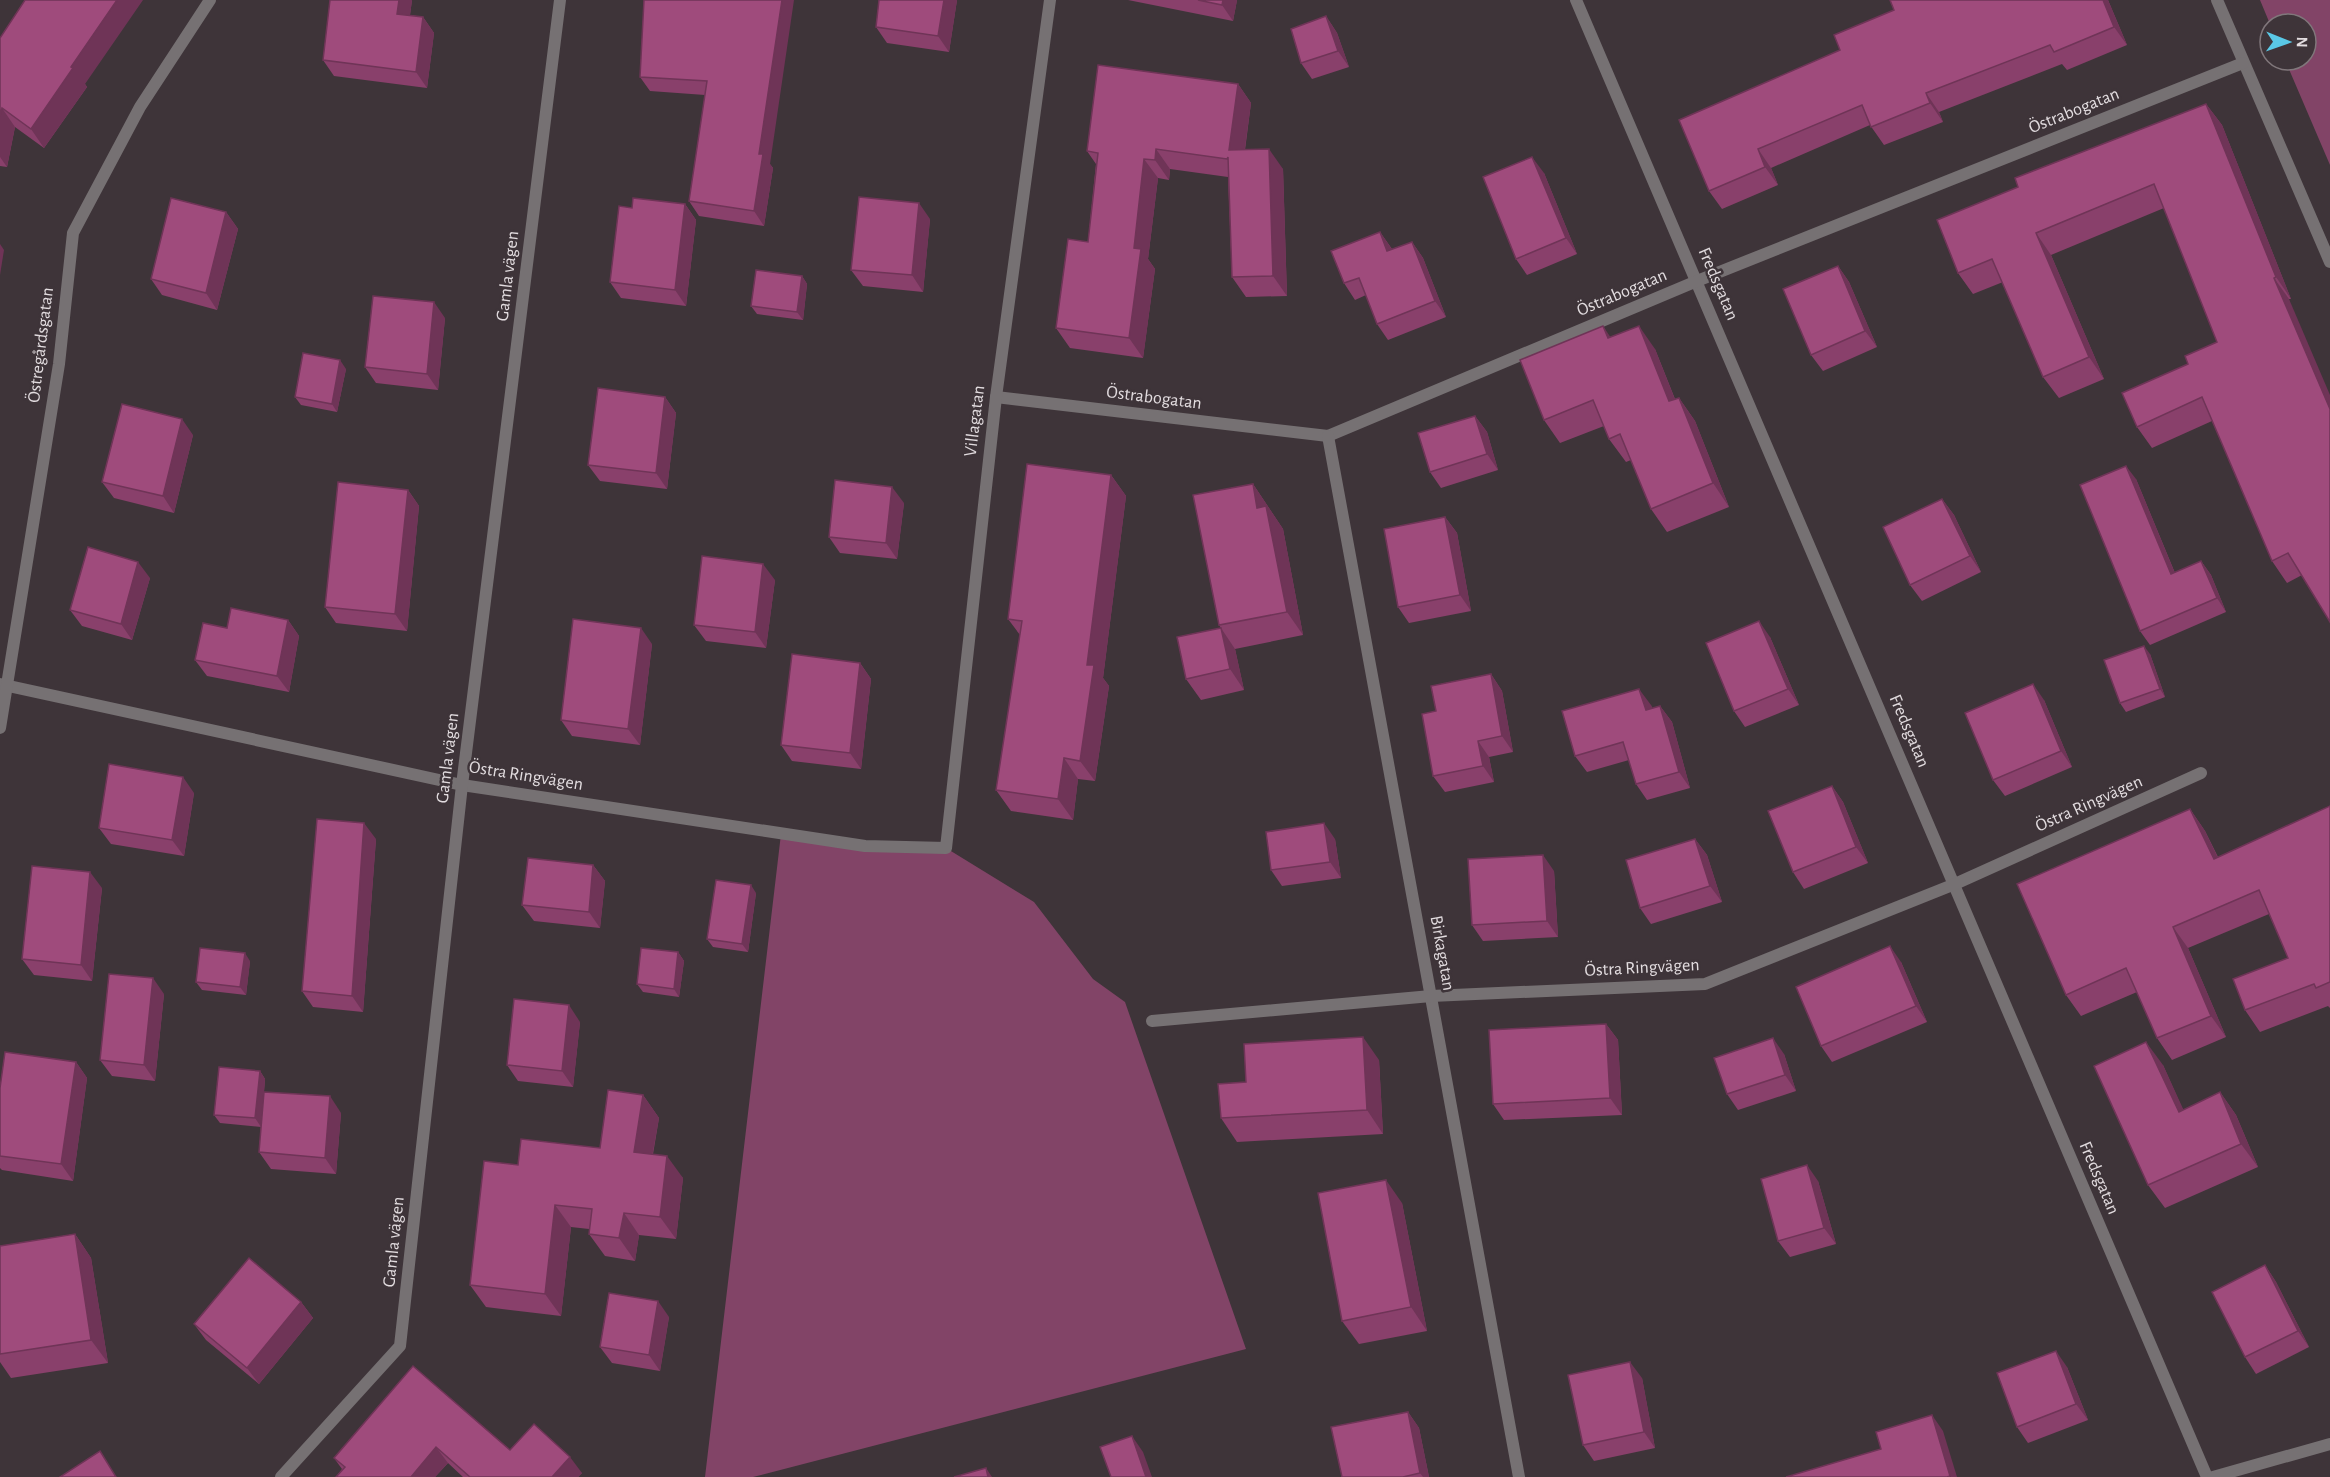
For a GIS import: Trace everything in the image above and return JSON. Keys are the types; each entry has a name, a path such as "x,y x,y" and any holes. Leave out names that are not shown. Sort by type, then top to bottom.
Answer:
{"street":[{"name":"Östregårdsgatan","path":"0,728 3,685 59,363 73,233 140,107 210,0"},
{"name":"Gamla vägen","path":"281,1477 400,1346 462,785 560,0"},
{"name":"Villagatan","path":"946,848 996,397 1050,0"},
{"name":"Fredsgatan","path":"1576,0 2207,1477"},
{"path":"2217,0 2330,262"},
{"name":"Östrabogatan","path":"996,397 1328,436 1697,281 2244,63"},
{"name":"Birkagatan","path":"1328,436 1519,1477"},
{"name":"Östra Ringvägen","path":"3,685 462,785 866,846 946,848"},
{"name":"Östra Ringvägen","path":"1152,1021 1431,996 1705,984 1955,884 2201,773"},
{"path":"2213,1477 2330,1444"}],"shaded area":[{"path":"2260,0 2330,0 2330,165 2290,72 2318,72 2318,12 2265,12"},
{"path":"781,834 946,848 1034,902 1093,979 1125,1002 1246,1349 753,1477 705,1477"}],"building":[{"path":"25,0 117,0 31,129 2,108 0,116 0,38"},
{"path":"330,0 399,0 397,14 423,17 416,72 323,60"},
{"path":"644,0 782,0 759,154 763,154 754,211 689,201 707,81 640,77"},
{"path":"879,0 944,0 938,36 876,27"},
{"path":"1198,0 1223,0 1222,5"},
{"path":"1890,0 2103,0 2114,27 2054,52 2050,45 1926,93 1930,103 1871,127 1862,105 1758,149 1765,167 1709,191 1679,120 1840,50 1834,35 1894,10"},
{"path":"1326,16 1338,51 1301,63 1291,29"},
{"path":"1098,65 1238,84 1229,150 1269,149 1273,276 1232,277 1228,157 1227,159 1156,149 1155,160 1144,159 1134,248 1141,249 1129,338 1056,328 1068,239 1088,242 1098,153 1087,151"},
{"path":"2206,104 2276,277 2274,278 2330,409 2330,622 2288,553 2272,561 2202,397 2137,427 2122,393 2188,364 2185,356 2217,342 2154,184 2036,233 2089,357 2043,377 1992,259 1958,273 1937,220 2018,187 2015,178"},
{"path":"1532,157 1566,238 1516,259 1483,177"},
{"path":"859,197 919,203 912,275 851,270"},
{"path":"171,198 226,212 206,293 151,279"},
{"path":"633,198 685,204 675,290 610,282 619,206 632,208"},
{"path":"1380,232 1387,251 1412,242 1435,301 1377,324 1359,278 1344,283 1331,251"},
{"path":"1838,266 1865,331 1811,355 1783,289"},
{"path":"756,270 802,276 797,312 751,306"},
{"path":"373,296 434,302 427,374 365,367"},
{"path":"1603,326 1608,338 1639,326 1669,401 1679,398 1713,483 1651,509 1620,434 1609,439 1593,400 1544,420 1520,360"},
{"path":"303,353 340,360 332,404 295,397"},
{"path":"598,388 665,397 656,473 588,465"},
{"path":"122,404 182,419 163,496 102,482"},
{"path":"1475,416 1487,454 1430,472 1418,433"},
{"path":"1027,464 1111,475 1087,665 1094,665 1080,761 1064,758 1058,799 996,790 1022,621 1008,619"},
{"path":"2126,466 2171,574 2201,561 2217,598 2140,631 2080,485"},
{"path":"835,480 892,487 886,543 829,537"},
{"path":"338,482 408,490 395,614 325,607"},
{"path":"1253,484 1257,508 1266,506 1287,612 1219,625 1193,495"},
{"path":"1942,499 1970,556 1910,585 1883,527"},
{"path":"1445,517 1460,595 1398,607 1384,529"},
{"path":"88,547 138,562 121,624 70,610"},
{"path":"702,556 763,564 755,632 694,625"},
{"path":"231,608 288,620 277,676 195,660 203,623 227,628"},
{"path":"573,619 641,628 628,729 561,720"},
{"path":"1759,621 1788,689 1734,711 1706,643"},
{"path":"1221,628 1230,669 1186,679 1177,637"},
{"path":"2144,646 2160,689 2120,703 2104,660"},
{"path":"792,654 860,663 850,753 781,745"},
{"path":"1491,674 1502,736 1478,741 1483,766 1433,776 1422,714 1436,711 1431,686"},
{"path":"2033,684 2061,751 1993,780 1965,713"},
{"path":"1639,689 1646,710 1660,706 1679,772 1636,784 1623,742 1575,756 1562,711"},
{"path":"109,764 183,777 172,840 99,828"},
{"path":"1832,786 1856,847 1793,872 1768,811"},
{"path":"2330,806 2330,982 2316,988 2314,984 2245,1010 2233,979 2288,958 2259,890 2173,927 2211,1016 2157,1038 2126,968 2066,995 2017,884 2190,809 2214,859"},
{"path":"317,819 364,823 352,996 302,991"},
{"path":"1324,823 1330,862 1271,870 1266,832"},
{"path":"1695,839 1710,886 1640,908 1626,860"},
{"path":"1543,855 1547,921 1472,925 1468,859"},
{"path":"528,858 593,865 589,912 522,905"},
{"path":"32,866 90,872 81,965 22,959"},
{"path":"716,880 751,885 742,944 707,939"},
{"path":"1890,946 1916,1006 1821,1046 1796,987"},
{"path":"200,948 245,953 240,987 196,982"},
{"path":"641,948 678,952 674,989 637,984"},
{"path":"109,974 153,978 144,1065 100,1060"},
{"path":"514,999 569,1005 562,1071 507,1065"},
{"path":"1606,1024 1610,1098 1493,1104 1489,1030"},
{"path":"1363,1037 1367,1110 1221,1118 1218,1084 1246,1082 1244,1044"},
{"path":"1773,1038 1785,1075 1727,1094 1714,1058"},
{"path":"2146,1042 2179,1112 2220,1092 2241,1144 2148,1185 2094,1066"},
{"path":"5,1052 76,1062 61,1164 0,1156 0,1088"},
{"path":"219,1067 260,1071 255,1118 214,1115"},
{"path":"608,1090 643,1095 634,1152 667,1156 660,1217 624,1213 619,1238 589,1234 592,1209 555,1205 545,1294 470,1285 484,1161 518,1165 521,1139 600,1148"},
{"path":"264,1092 330,1096 325,1158 259,1152"},
{"path":"1807,1165 1824,1228 1778,1241 1761,1179"},
{"path":"1386,1180 1411,1307 1342,1321 1318,1193"},
{"path":"75,1234 91,1340 0,1354 0,1246"},
{"path":"249,1258 301,1302 247,1368 194,1324"},
{"path":"2265,1265 2298,1331 2245,1357 2212,1292"},
{"path":"609,1293 658,1301 649,1355 600,1347"},
{"path":"2056,1351 2076,1404 2017,1427 1997,1373"},
{"path":"1630,1362 1644,1432 1583,1445 1568,1375"},
{"path":"413,1366 510,1450 534,1424 570,1457 552,1477 470,1477 436,1447 411,1477 336,1477 345,1467 334,1458"},
{"path":"1408,1412 1420,1473 1403,1477 1342,1477 1331,1427"},
{"path":"1932,1415 1950,1476 1786,1477 1881,1449 1876,1432"},
{"path":"1132,1436 1146,1477 1111,1477 1100,1447"},
{"path":"100,1451 116,1477 60,1477"},
{"path":"986,1468 988,1477 954,1477"}]}
